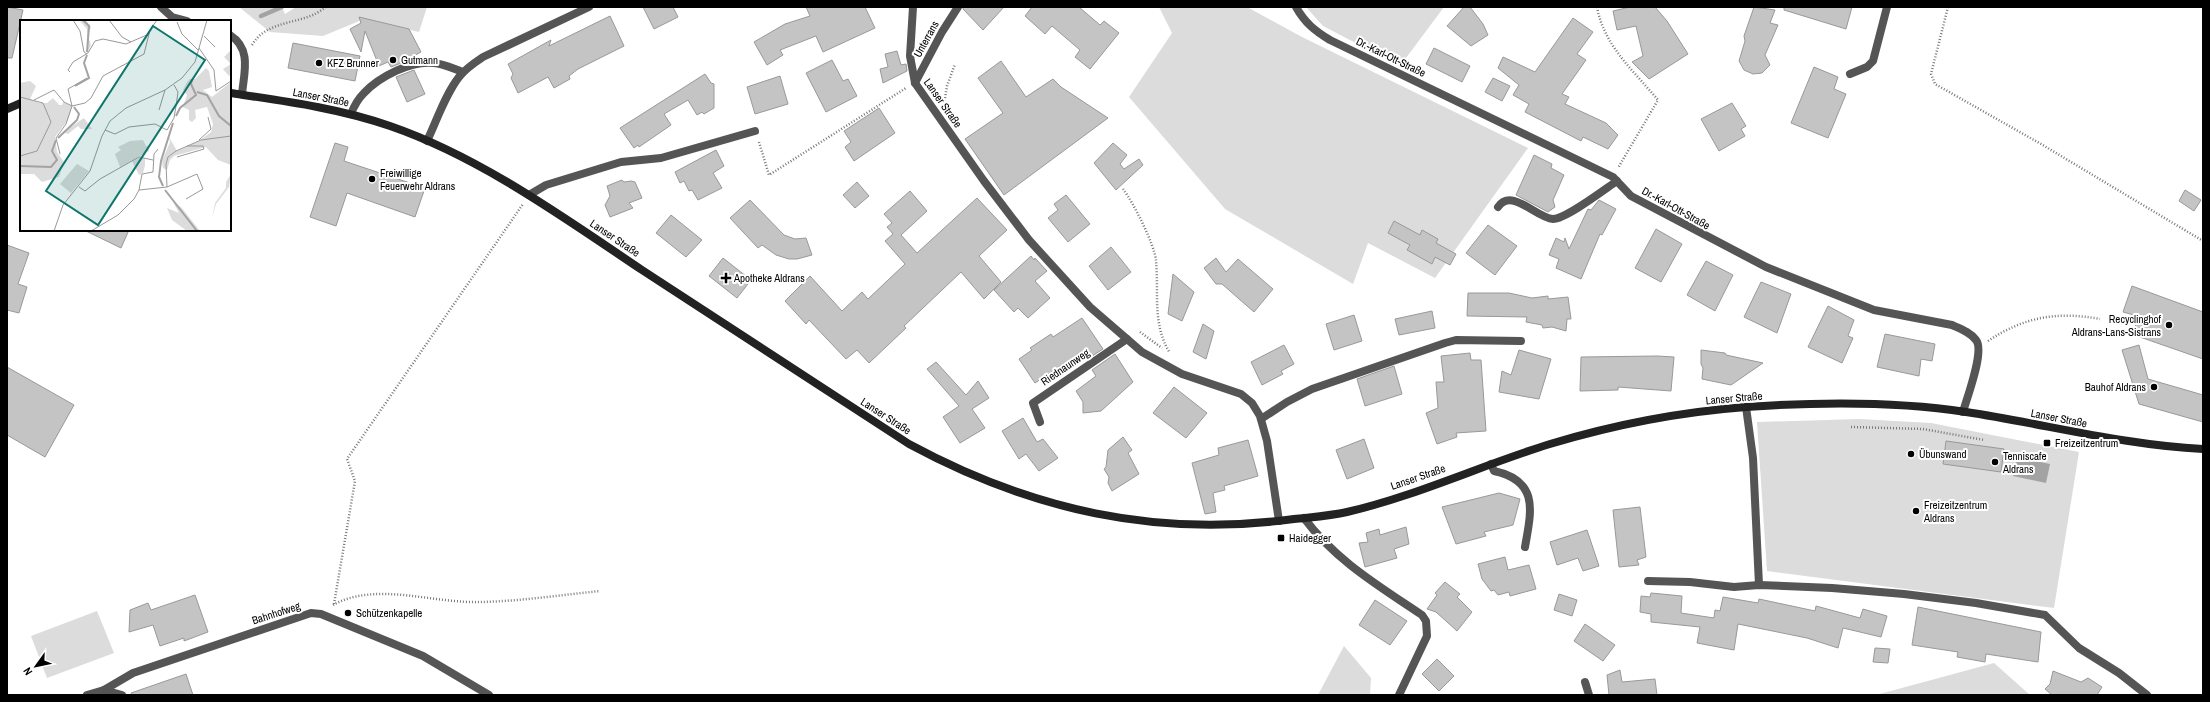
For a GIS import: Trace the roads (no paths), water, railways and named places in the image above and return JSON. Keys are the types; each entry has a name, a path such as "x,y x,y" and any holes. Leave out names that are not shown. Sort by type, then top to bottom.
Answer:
{"main road":[{"name":"Lanser Straße","path":"231,93 314,106 351,114 391,126 427,141 529,195 909,444 970,475 1019,494 1061,506 1116,518 1157,524 1200,526 1246,525 1345,512 1369,506 1550,444 1607,428 1696,412 1746,407 1808,404 1878,404 1963,412 2131,442 2203,449"},
{"path":"7,109 20,103"}],"street":[{"path":"161,7 172,17 183,20"},
{"path":"427,141 451,90 463,72 483,57 589,7"},
{"name":"Lanser Straße","path":"913,7 910,56 915,82 984,181 1030,240 1090,307 1126,339 1164,366 1182,374 1240,394 1252,402 1261,419 1267,441 1279,521"},
{"name":"Unterrans","path":"915,82 942,32 958,7"},
{"name":"Dr.-Karl-Ott-Straße","path":"1296,7 1302,18 1312,30 1330,40 1615,179 1631,196 1766,267 1874,310 1952,325 1972,336 1977,341 1979,347 1977,362 1963,412"},
{"path":"1850,74 1867,68 1873,61 1887,7"},
{"path":"231,36 237,40 245,55 242,94"},
{"path":"351,114 360,98 371,87 412,66 434,62 463,72"},
{"path":"529,195 546,185 621,162 661,158 755,131"},
{"path":"1498,207 1504,201 1512,200 1546,217 1557,218 1575,209 1615,179"},
{"name":"Riednaunweg","path":"1040,422 1033,403 1126,339"},
{"path":"1261,419 1287,402 1312,389 1445,343 1456,340 1521,341"},
{"path":"1746,407 1753,458 1759,585"},
{"path":"1491,464 1494,471 1518,481 1528,492 1531,509 1525,547"},
{"path":"1304,518 1318,538 1334,553 1369,580 1422,615 1426,621 1427,636 1399,695"},
{"path":"1648,581 1690,582 1734,587 1759,585 1904,594 1976,603 2045,615 2079,648 2119,672 2147,695"},
{"name":"Bahnhofweg","path":"87,695 104,690 133,673 157,664 311,613 322,614 423,656 489,695"},
{"path":"1585,682 1589,695"},
{"path":"104,690 122,695"}],"waterway":[{"path":"261,16 282,7"}],"place":[{"name":"Gutmann","path":"393,60"},
{"name":"KFZ Brunner","path":"319,63"},
{"name":"Freiwillige Feuerwehr Aldrans","path":"372,179"},
{"name":"Apotheke Aldrans","path":"726,278"},
{"name":"Recyclinghof Aldrans-Lans-Sistrans","path":"2169,325"},
{"name":"Bauhof Aldrans","path":"2154,387"},
{"name":"Freizeitzentrum","path":"2047,443"},
{"name":"Übunswand","path":"1911,454"},
{"name":"Tenniscafe Aldrans","path":"1995,462"},
{"name":"Freizeitzentrum Aldrans","path":"1916,511"},
{"name":"Haidegger","path":"1281,538"},
{"name":"Schützenkapelle","path":"348,613"}]}
